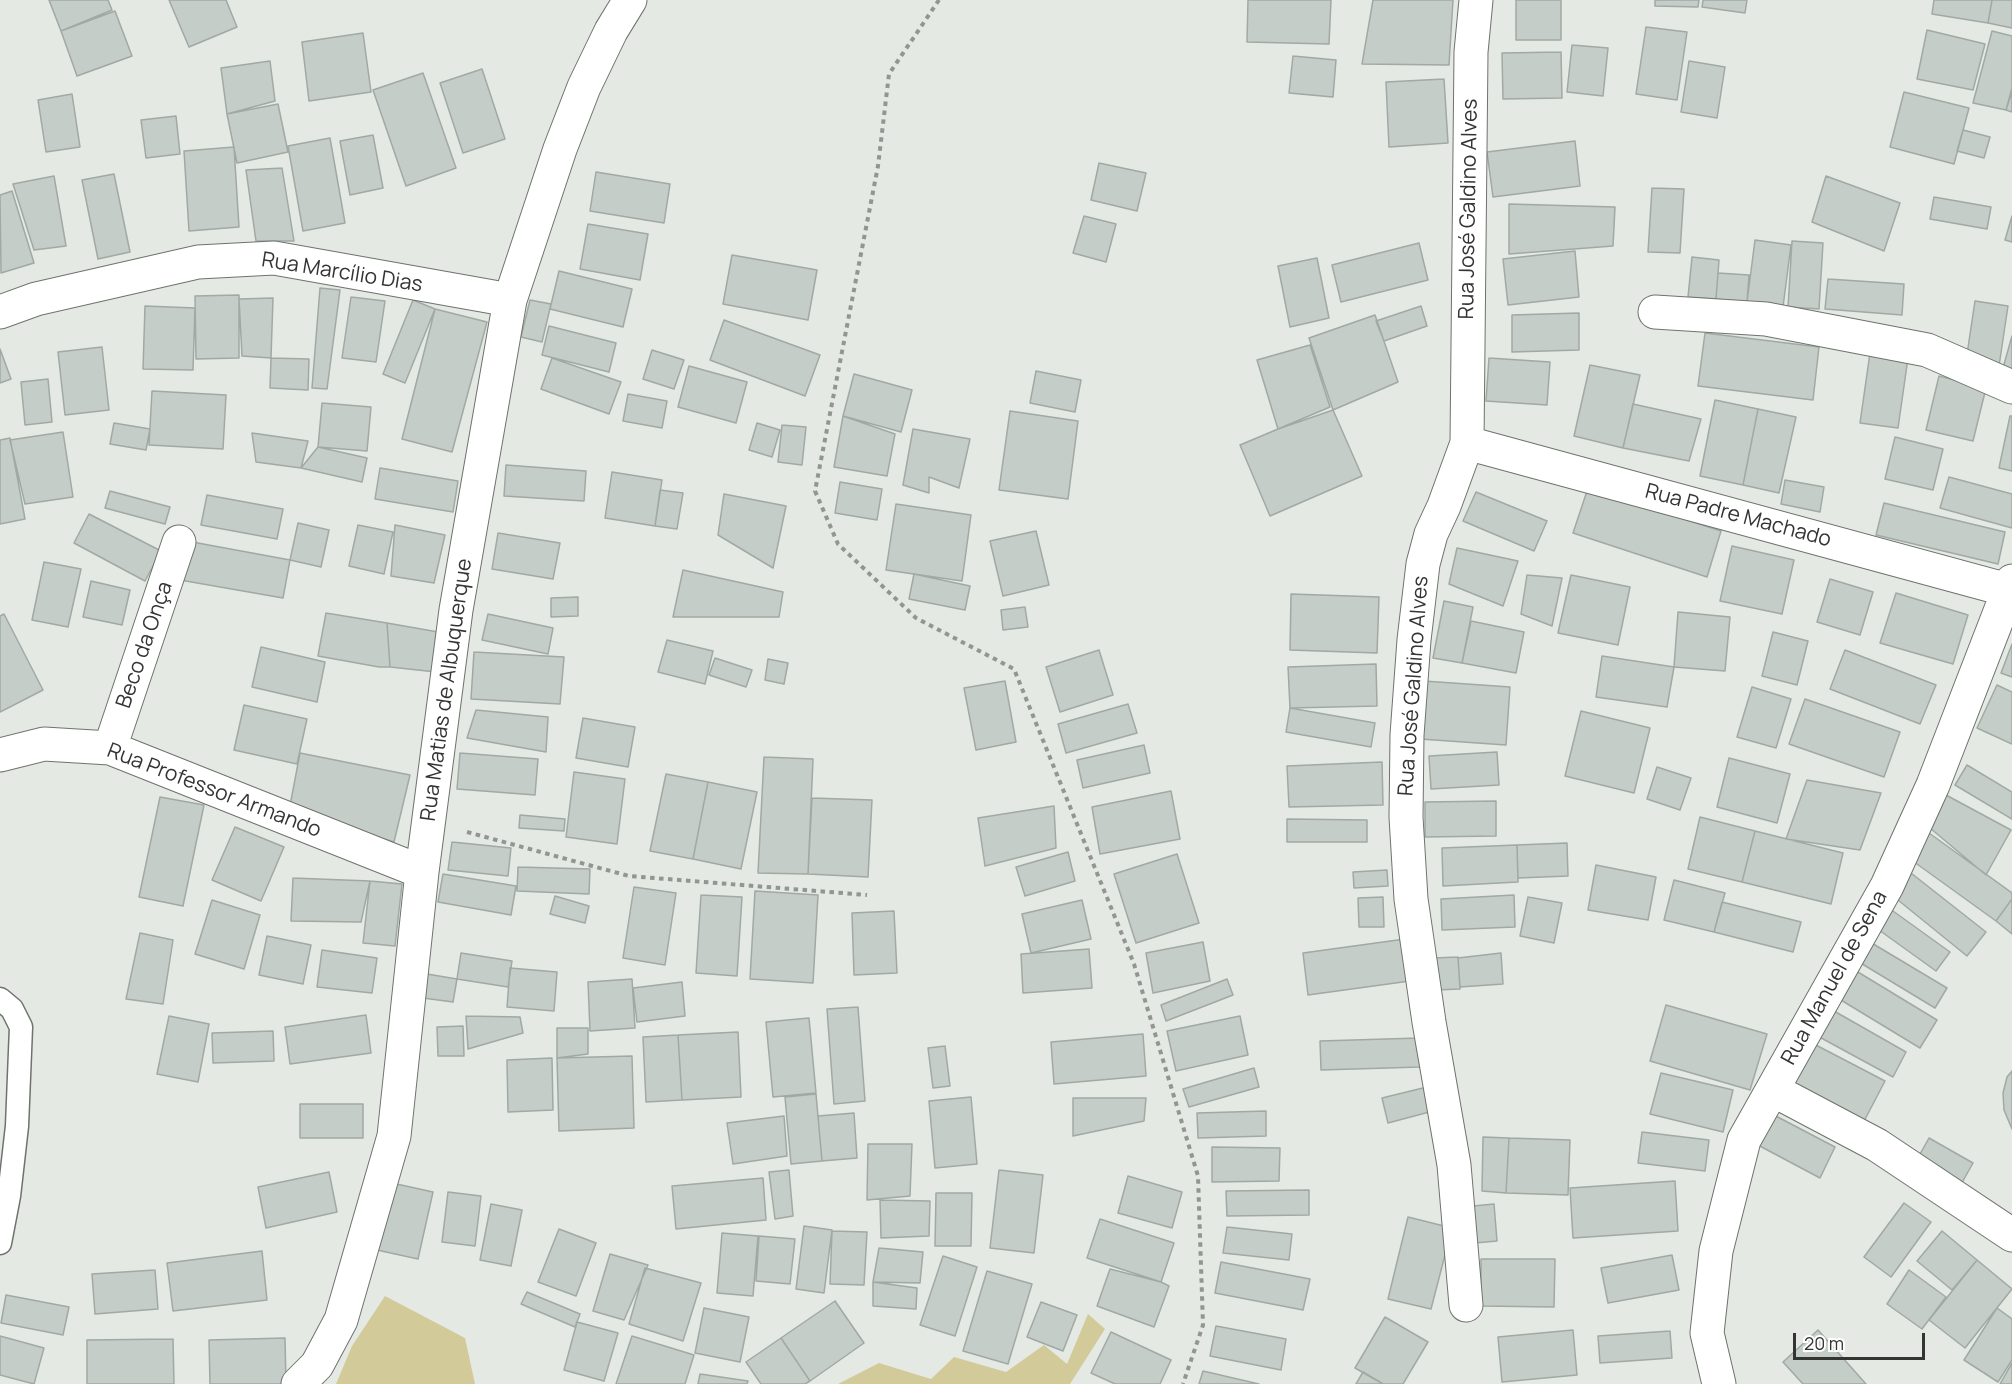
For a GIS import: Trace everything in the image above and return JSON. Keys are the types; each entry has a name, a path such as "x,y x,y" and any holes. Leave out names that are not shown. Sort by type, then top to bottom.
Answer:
{"street":[{"name":"Rua Matias de Albuquerque","path":"298,1384 317,1365 341,1320 394,1136 422,872 456,610 510,300 560,149 584,87 611,31 630,0"},
{"name":"Rua José Galdino Alves","path":"1466,1305 1454,1165 1429,1022 1411,898 1406,817 1407,735 1414,640 1423,564 1431,534 1467,443 1471,52 1476,0"},
{"name":"Rua Marcílio Dias","path":"0,312 36,299 198,262 274,258 510,300"},
{"path":"1654,312 1766,319 1927,350 2012,387"},
{"name":"Rua Padre Machado","path":"1467,443 2010,585"},
{"name":"Beco da Onça","path":"110,748 179,542"},
{"name":"Rua Manuel de Sena","path":"1719,1384 1707,1333 1716,1251 1744,1140 1896,866 1933,785 2010,585"},
{"name":"Rua Professor Armando","path":"0,755 44,744 110,748 422,872"},
{"path":"1773,1090 1877,1145 2012,1235"}],"lane":[{"path":"0,999 12,1009 21,1027 17,1126 9,1196 0,1243"}],"path":[{"path":"939,0 889,74 878,166 815,491 838,544 916,618 1014,669 1134,964 1198,1176 1203,1325 1183,1384"},
{"path":"429,822 630,876 867,895"}],"shaded area":[{"path":"385,1296 465,1338 475,1384 336,1384 352,1346"},
{"path":"1088,1314 1105,1329 1070,1384 838,1384 879,1363 931,1379 954,1357 1006,1372 1044,1345 1067,1364"}],"building":[{"path":"49,0 108,0 112,10 61,31"},
{"path":"169,0 226,0 237,27 189,47"},
{"path":"1248,0 1331,0 1329,44 1247,42"},
{"path":"1373,0 1453,0 1449,65 1362,64"},
{"path":"1516,0 1561,0 1561,40 1516,40"},
{"path":"1655,0 1699,0 1698,7 1655,6"},
{"path":"1703,0 1747,0 1745,13 1702,7"},
{"path":"1934,0 1992,0 1988,23 1932,14"},
{"path":"1992,0 2012,0 2012,28 1988,23"},
{"path":"115,11 132,56 77,76 61,31"},
{"path":"1646,27 1687,32 1677,100 1636,94"},
{"path":"1927,30 1985,44 1973,90 1917,79"},
{"path":"1992,31 2012,36 2012,88 2006,110 1973,103"},
{"path":"363,33 371,92 309,101 302,42"},
{"path":"1572,45 1608,48 1603,96 1567,92"},
{"path":"1561,52 1562,98 1503,99 1502,53"},
{"path":"1293,56 1336,60 1333,97 1289,93"},
{"path":"270,61 275,101 227,114 221,68"},
{"path":"1689,61 1725,67 1717,118 1681,112"},
{"path":"482,69 505,139 463,153 440,83"},
{"path":"423,73 456,168 406,186 373,90"},
{"path":"1444,79 1448,143 1389,147 1386,82"},
{"path":"1904,92 1969,108 1954,164 1890,147"},
{"path":"2012,92 2012,112 2006,110"},
{"path":"72,94 80,147 46,152 38,100"},
{"path":"278,104 288,152 237,163 227,114"},
{"path":"176,116 180,154 146,158 141,120"},
{"path":"1963,130 1990,137 1984,158 1957,151"},
{"path":"373,135 383,188 350,195 340,141"},
{"path":"330,138 345,223 303,231 288,146"},
{"path":"1575,141 1580,186 1493,197 1487,152"},
{"path":"234,147 239,227 189,231 184,151"},
{"path":"1099,163 1146,173 1137,211 1091,200"},
{"path":"282,168 294,241 256,241 246,170"},
{"path":"596,172 670,184 664,223 590,211"},
{"path":"114,174 130,252 98,259 82,180"},
{"path":"54,176 66,246 34,250 13,184"},
{"path":"1826,176 1900,203 1884,251 1812,222"},
{"path":"1652,188 1684,189 1680,253 1648,252"},
{"path":"12,191 34,263 1,273 0,195"},
{"path":"1934,197 1991,207 1987,229 1930,219"},
{"path":"1509,204 1615,207 1613,246 1509,254"},
{"path":"1084,216 1116,224 1106,262 1073,253"},
{"path":"2012,216 2012,242 2005,240"},
{"path":"588,224 648,234 640,280 580,269"},
{"path":"1755,240 1791,245 1783,307 1747,302"},
{"path":"1792,241 1823,243 1819,309 1788,307"},
{"path":"1419,243 1428,280 1341,302 1332,265"},
{"path":"1575,251 1579,297 1508,305 1503,259"},
{"path":"732,255 817,270 808,320 723,304"},
{"path":"1692,257 1719,260 1716,299 1688,297"},
{"path":"1317,258 1329,318 1290,327 1278,266"},
{"path":"559,271 632,289 623,327 550,309"},
{"path":"1718,273 1749,275 1747,302 1716,299"},
{"path":"1828,279 1904,284 1902,315 1825,309"},
{"path":"320,288 340,290 327,389 312,388"},
{"path":"239,295 239,358 196,359 195,296"},
{"path":"351,297 385,301 376,362 342,358"},
{"path":"273,298 271,358 242,356 239,299"},
{"path":"413,300 435,309 405,383 383,374"},
{"path":"530,300 551,304 542,342 521,337"},
{"path":"1975,301 2008,306 1999,366 1966,361"},
{"path":"145,306 195,308 193,370 143,369"},
{"path":"1421,306 1427,326 1384,341 1376,321"},
{"path":"435,309 487,322 452,452 402,439"},
{"path":"1579,313 1579,350 1512,352 1512,315"},
{"path":"1375,315 1398,382 1333,410 1309,338"},
{"path":"724,320 820,355 805,396 710,360"},
{"path":"549,326 616,343 609,372 542,355"},
{"path":"1705,333 1819,347 1813,400 1698,386"},
{"path":"2012,336 2012,371 2003,368"},
{"path":"1310,345 1330,407 1278,429 1257,360"},
{"path":"102,347 109,410 65,415 58,352"},
{"path":"0,349 11,379 0,383"},
{"path":"652,350 684,360 674,389 643,379"},
{"path":"1870,353 1908,358 1898,428 1860,423"},
{"path":"271,358 309,359 308,390 270,388"},
{"path":"552,358 621,382 609,414 541,389"},
{"path":"1489,358 1550,362 1547,405 1486,401"},
{"path":"1590,365 1640,375 1623,448 1574,436"},
{"path":"689,366 747,382 736,423 678,407"},
{"path":"1036,371 1081,380 1075,412 1030,403"},
{"path":"854,374 912,390 901,432 843,416"},
{"path":"1939,376 1986,388 1973,441 1926,430"},
{"path":"48,379 52,422 25,425 21,382"},
{"path":"152,391 226,395 223,449 149,445"},
{"path":"628,394 667,401 662,428 623,421"},
{"path":"1715,400 1758,409 1743,485 1700,476"},
{"path":"322,403 371,407 367,451 318,447"},
{"path":"1633,404 1701,419 1689,461 1623,448"},
{"path":"1758,409 1796,417 1779,493 1743,485"},
{"path":"1333,410 1362,476 1270,516 1240,445"},
{"path":"1010,411 1078,421 1068,499 999,490"},
{"path":"843,416 895,434 887,476 834,467"},
{"path":"2010,416 2012,416 2012,471 1999,468"},
{"path":"114,423 150,429 146,450 110,444"},
{"path":"757,423 780,430 772,457 749,450"},
{"path":"782,425 806,427 802,465 778,462"},
{"path":"913,429 970,439 959,488 929,477 929,493 903,485"},
{"path":"63,432 73,497 25,504 10,440"},
{"path":"252,433 308,441 301,468 256,462"},
{"path":"1895,437 1943,449 1933,490 1885,479"},
{"path":"10,438 25,519 0,524 0,440"},
{"path":"318,447 367,458 362,482 301,468"},
{"path":"506,465 586,471 584,501 504,496"},
{"path":"380,468 458,481 453,512 375,499"},
{"path":"612,472 662,480 655,526 605,518"},
{"path":"1949,477 2012,494 2012,528 1940,508"},
{"path":"1785,480 1824,487 1820,512 1781,504"},
{"path":"840,482 882,489 877,520 835,513"},
{"path":"1588,488 1721,531 1707,577 1573,533"},
{"path":"660,490 683,493 677,529 655,526"},
{"path":"110,491 170,507 165,524 105,508"},
{"path":"1476,492 1547,521 1534,551 1463,521"},
{"path":"724,494 786,506 773,568 718,535"},
{"path":"207,495 283,509 277,539 201,525"},
{"path":"1884,503 2005,532 1998,564 1876,535"},
{"path":"896,504 971,515 962,581 886,570"},
{"path":"89,514 161,551 145,581 74,543"},
{"path":"298,523 329,530 321,567 290,560"},
{"path":"358,525 393,532 384,574 349,566"},
{"path":"395,525 445,535 434,583 391,576"},
{"path":"1036,531 1049,585 1003,596 990,541"},
{"path":"498,533 560,543 553,579 492,569"},
{"path":"187,541 290,560 283,598 180,580"},
{"path":"1732,546 1794,560 1782,614 1720,601"},
{"path":"1457,548 1518,561 1503,606 1449,584"},
{"path":"44,562 81,569 68,627 32,620"},
{"path":"683,570 783,592 779,617 673,617"},
{"path":"914,574 970,586 965,610 909,599"},
{"path":"1527,575 1562,578 1552,626 1521,614"},
{"path":"1571,575 1630,587 1618,645 1558,633"},
{"path":"1830,579 1873,592 1860,635 1817,622"},
{"path":"91,581 130,590 122,625 83,617"},
{"path":"1896,593 1968,615 1953,664 1880,643"},
{"path":"1291,594 1379,597 1377,653 1290,650"},
{"path":"578,597 578,616 551,617 551,598"},
{"path":"1444,601 1473,607 1462,663 1433,658"},
{"path":"1025,607 1028,627 1003,630 1001,610"},
{"path":"1678,612 1730,617 1725,671 1674,667"},
{"path":"326,613 387,623 390,667 318,656"},
{"path":"4,614 43,690 0,712 0,616"},
{"path":"488,614 553,628 548,654 482,640"},
{"path":"1471,621 1524,632 1516,673 1462,663"},
{"path":"387,623 444,633 436,672 390,667"},
{"path":"1773,632 1808,641 1797,685 1762,676"},
{"path":"667,640 713,651 705,684 658,672"},
{"path":"2012,644 2012,677 2001,673"},
{"path":"261,647 325,662 317,702 252,687"},
{"path":"1099,650 1113,695 1060,712 1046,667"},
{"path":"1845,650 1936,685 1920,724 1830,689"},
{"path":"474,652 564,657 560,704 471,699"},
{"path":"1602,656 1674,667 1667,707 1596,697"},
{"path":"715,658 752,670 746,687 709,675"},
{"path":"768,659 788,663 784,684 765,680"},
{"path":"1376,664 1377,706 1290,708 1288,667"},
{"path":"1005,681 1016,742 976,750 964,688"},
{"path":"1424,681 1510,687 1506,745 1420,739"},
{"path":"1997,685 2012,692 2012,744 1977,728"},
{"path":"1752,687 1791,699 1776,748 1737,737"},
{"path":"1805,699 1900,732 1884,777 1789,744"},
{"path":"1128,704 1137,733 1066,753 1058,724"},
{"path":"244,705 307,719 297,764 234,750"},
{"path":"1290,708 1375,723 1371,747 1286,732"},
{"path":"476,710 548,717 546,752 467,738"},
{"path":"1581,711 1650,728 1634,793 1565,776"},
{"path":"583,718 635,727 628,767 576,758"},
{"path":"1144,745 1150,773 1083,788 1077,760"},
{"path":"1497,752 1499,785 1431,789 1429,756"},
{"path":"300,753 410,775 394,842 289,811"},
{"path":"460,753 538,759 535,795 457,789"},
{"path":"764,757 813,759 808,874 758,873"},
{"path":"1729,758 1790,774 1777,823 1717,807"},
{"path":"1382,762 1383,805 1289,807 1287,766"},
{"path":"1967,765 2012,792 2012,819 1955,785"},
{"path":"1657,767 1691,778 1680,810 1647,799"},
{"path":"574,772 625,779 617,844 566,837"},
{"path":"666,774 708,782 693,859 650,851"},
{"path":"1807,780 1881,793 1860,850 1786,839"},
{"path":"708,782 757,792 741,869 693,859"},
{"path":"1171,791 1180,839 1100,854 1092,807"},
{"path":"1946,795 2011,830 1986,875 1930,828"},
{"path":"160,797 204,805 183,906 139,897"},
{"path":"812,798 872,800 868,877 808,874"},
{"path":"1496,801 1496,836 1425,837 1425,802"},
{"path":"1054,806 1056,848 985,866 978,818"},
{"path":"520,815 565,819 564,831 519,828"},
{"path":"1700,817 1755,831 1742,882 1688,869"},
{"path":"1287,819 1367,820 1367,842 1287,842"},
{"path":"235,827 284,847 261,901 212,880"},
{"path":"1755,831 1843,853 1831,904 1742,882"},
{"path":"1929,833 2012,893 2012,899 1996,921 1910,859"},
{"path":"452,842 511,848 508,876 448,870"},
{"path":"1567,843 1568,876 1518,878 1517,845"},
{"path":"1517,845 1518,882 1443,886 1442,848"},
{"path":"1068,852 1075,881 1025,896 1016,867"},
{"path":"1177,854 1199,923 1136,943 1114,874"},
{"path":"1596,865 1656,877 1648,920 1588,910"},
{"path":"518,867 590,869 589,894 517,891"},
{"path":"1387,870 1388,886 1354,888 1353,872"},
{"path":"1911,873 1986,932 1967,956 1893,896"},
{"path":"443,874 516,886 511,915 438,902"},
{"path":"293,878 370,881 361,922 291,921"},
{"path":"1674,880 1725,893 1714,932 1664,920"},
{"path":"370,881 402,884 395,946 363,943"},
{"path":"634,887 676,893 665,965 623,958"},
{"path":"755,891 818,895 813,983 750,979"},
{"path":"701,895 742,897 737,976 696,973"},
{"path":"1514,895 1515,927 1442,930 1441,899"},
{"path":"555,896 589,906 585,923 550,914"},
{"path":"1383,897 1384,927 1359,927 1358,898"},
{"path":"1528,897 1562,903 1554,943 1520,936"},
{"path":"2012,899 2012,934 1996,921"},
{"path":"212,900 260,915 244,969 195,954"},
{"path":"1082,900 1091,939 1031,953 1022,914"},
{"path":"1722,902 1801,922 1793,952 1714,932"},
{"path":"1886,906 1950,952 1936,971 1872,925"},
{"path":"894,911 897,973 854,975 852,913"},
{"path":"140,933 173,940 163,1004 126,999"},
{"path":"267,936 311,945 303,984 259,975"},
{"path":"1405,939 1410,981 1308,995 1303,953"},
{"path":"1865,939 1947,988 1935,1008 1854,959"},
{"path":"1203,942 1210,981 1153,993 1146,953"},
{"path":"1089,949 1092,988 1023,993 1021,954"},
{"path":"322,950 377,958 372,993 317,987"},
{"path":"461,953 512,961 508,987 457,979"},
{"path":"1501,953 1503,984 1460,987 1458,958"},
{"path":"1458,957 1460,989 1436,990 1434,958"},
{"path":"1848,966 1937,1020 1920,1048 1831,994"},
{"path":"510,968 557,972 554,1011 507,1007"},
{"path":"427,974 457,979 453,1002 423,998"},
{"path":"632,979 635,1028 590,1031 588,982"},
{"path":"1227,979 1233,995 1166,1021 1161,1005"},
{"path":"682,982 685,1016 637,1022 633,988"},
{"path":"1666,1005 1767,1034 1750,1090 1650,1061"},
{"path":"858,1007 865,1101 834,1104 827,1009"},
{"path":"1827,1007 1906,1052 1893,1077 1812,1033"},
{"path":"366,1015 371,1053 290,1064 285,1027"},
{"path":"169,1016 209,1024 198,1082 157,1074"},
{"path":"466,1016 520,1017 523,1033 468,1049"},
{"path":"1240,1016 1248,1055 1176,1071 1167,1031"},
{"path":"809,1018 816,1093 773,1097 766,1022"},
{"path":"463,1026 464,1056 438,1056 437,1027"},
{"path":"557,1028 588,1028 588,1054 557,1058"},
{"path":"273,1031 274,1061 213,1063 212,1033"},
{"path":"738,1032 741,1097 682,1100 678,1035"},
{"path":"1143,1034 1146,1076 1054,1084 1051,1042"},
{"path":"678,1035 682,1100 646,1102 643,1037"},
{"path":"1419,1038 1420,1067 1321,1070 1320,1041"},
{"path":"1812,1043 1885,1081 1861,1127 1788,1088"},
{"path":"945,1046 950,1086 933,1088 928,1048"},
{"path":"632,1056 634,1128 559,1131 557,1058"},
{"path":"552,1058 553,1110 508,1112 507,1060"},
{"path":"1254,1068 1259,1087 1189,1107 1183,1089"},
{"path":"2012,1071 2012,1129 2004,1110 2003,1093 2007,1077"},
{"path":"1661,1073 1733,1090 1723,1132 1650,1114"},
{"path":"1427,1087 1433,1111 1388,1123 1382,1098"},
{"path":"816,1094 822,1161 791,1164 785,1097"},
{"path":"971,1097 977,1164 935,1168 929,1101"},
{"path":"1073,1098 1146,1098 1144,1121 1073,1136"},
{"path":"300,1104 363,1104 363,1138 300,1138"},
{"path":"1266,1111 1266,1136 1198,1138 1197,1113"},
{"path":"854,1113 857,1158 822,1161 818,1116"},
{"path":"1772,1114 1835,1147 1820,1178 1756,1144"},
{"path":"784,1116 787,1156 733,1164 727,1123"},
{"path":"1642,1132 1709,1140 1705,1171 1638,1163"},
{"path":"1483,1137 1509,1138 1506,1193 1482,1191"},
{"path":"1509,1138 1570,1140 1568,1195 1506,1193"},
{"path":"1929,1138 1973,1163 1959,1188 1915,1163"},
{"path":"868,1144 912,1144 910,1196 867,1200"},
{"path":"1212,1147 1280,1148 1279,1181 1212,1182"},
{"path":"789,1170 793,1216 775,1219 769,1172"},
{"path":"999,1170 1043,1175 1034,1253 990,1248"},
{"path":"329,1172 337,1212 266,1228 258,1187"},
{"path":"1128,1176 1182,1192 1172,1228 1118,1213"},
{"path":"763,1178 766,1220 676,1229 672,1186"},
{"path":"1675,1181 1678,1231 1573,1238 1570,1188"},
{"path":"392,1183 433,1192 418,1259 377,1250"},
{"path":"1309,1190 1309,1215 1227,1216 1226,1191"},
{"path":"448,1192 481,1196 475,1246 442,1242"},
{"path":"936,1193 972,1193 971,1246 935,1246"},
{"path":"880,1200 930,1201 929,1236 881,1238"},
{"path":"1904,1203 1931,1222 1891,1277 1864,1257"},
{"path":"491,1204 522,1210 511,1266 480,1260"},
{"path":"1494,1204 1497,1241 1475,1243 1473,1206"},
{"path":"1408,1217 1452,1228 1431,1309 1388,1299"},
{"path":"1100,1219 1174,1243 1161,1282 1087,1258"},
{"path":"804,1226 832,1230 824,1293 796,1289"},
{"path":"1227,1227 1292,1234 1289,1260 1223,1253"},
{"path":"559,1229 596,1243 576,1296 538,1282"},
{"path":"832,1231 867,1232 864,1285 830,1284"},
{"path":"1942,1231 1977,1260 1952,1290 1917,1261"},
{"path":"722,1233 758,1236 753,1296 717,1293"},
{"path":"759,1236 795,1239 790,1284 756,1281"},
{"path":"879,1248 923,1252 920,1283 873,1282"},
{"path":"262,1251 267,1300 173,1311 167,1263"},
{"path":"610,1254 648,1265 624,1320 593,1311"},
{"path":"1672,1255 1679,1290 1608,1303 1601,1268"},
{"path":"943,1256 977,1267 955,1336 920,1325"},
{"path":"1481,1259 1555,1259 1554,1307 1481,1306"},
{"path":"1977,1260 2012,1289 1965,1348 1929,1320"},
{"path":"1221,1262 1310,1279 1303,1310 1215,1293"},
{"path":"645,1268 701,1283 683,1341 629,1324"},
{"path":"1110,1269 1169,1286 1154,1327 1097,1306"},
{"path":"155,1270 158,1309 95,1314 92,1274"},
{"path":"1909,1270 1946,1297 1922,1329 1887,1304"},
{"path":"987,1271 1032,1284 1008,1364 963,1351"},
{"path":"873,1282 917,1288 916,1309 873,1306"},
{"path":"527,1292 580,1314 575,1327 521,1304"},
{"path":"6,1295 69,1307 63,1335 1,1323"},
{"path":"835,1301 864,1343 810,1381 781,1338"},
{"path":"1041,1302 1077,1315 1063,1351 1027,1337"},
{"path":"704,1308 749,1317 740,1362 695,1353"},
{"path":"1997,1308 2012,1319 2012,1360 1998,1382 1964,1360"},
{"path":"1385,1317 1428,1342 1403,1384 1383,1384 1355,1368"},
{"path":"577,1322 618,1333 604,1381 564,1370"},
{"path":"1216,1326 1286,1339 1281,1370 1210,1356"},
{"path":"1573,1330 1577,1375 1502,1382 1498,1337"},
{"path":"1818,1330 1866,1384 1803,1384 1783,1362"},
{"path":"1670,1331 1672,1358 1600,1363 1598,1336"},
{"path":"1111,1332 1171,1360 1160,1384 1115,1384 1091,1373"},
{"path":"0,1336 44,1348 34,1384 0,1375"},
{"path":"632,1336 694,1355 685,1384 616,1384"},
{"path":"285,1338 286,1384 210,1384 209,1340"},
{"path":"781,1338 810,1381 805,1384 761,1384 746,1362"},
{"path":"173,1339 174,1384 87,1384 87,1340"},
{"path":"2012,1363 2012,1384 2000,1384"},
{"path":"1203,1371 1259,1384 1199,1384"},
{"path":"1363,1372 1383,1384 1356,1384"},
{"path":"700,1374 748,1381 747,1384 698,1384"}]}
